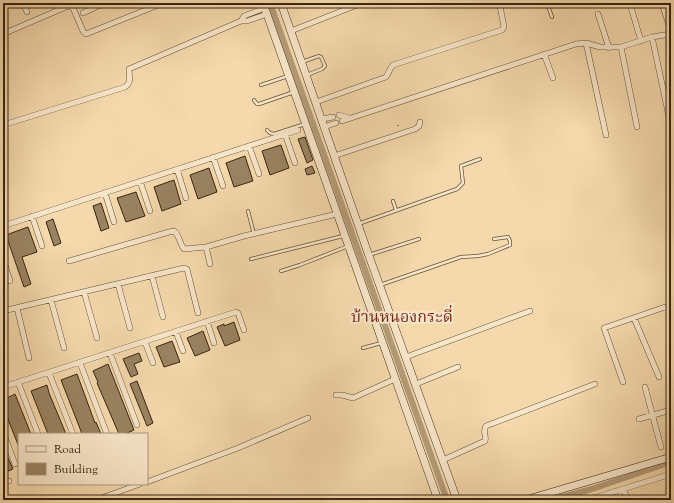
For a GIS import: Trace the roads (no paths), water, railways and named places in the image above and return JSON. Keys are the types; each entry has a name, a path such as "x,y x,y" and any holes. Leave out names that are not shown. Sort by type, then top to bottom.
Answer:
{"street":[{"path":"23,3 27,12"},
{"path":"3,34 68,6 73,8 86,34 163,3"},
{"path":"281,3 369,256 457,500"},
{"path":"291,31 362,3"},
{"path":"316,102 386,77 393,65 502,30 504,27 500,6 512,3"},
{"path":"342,121 576,44 586,43 609,48 621,47 641,40 671,33 662,3"},
{"path":"83,13 100,4"},
{"path":"630,4 641,40"},
{"path":"3,125 126,87 129,85 130,81 129,69 240,21 244,16 265,8 438,500"},
{"path":"598,14 609,48"},
{"path":"652,37 669,117"},
{"path":"586,43 606,135"},
{"path":"621,47 637,127"},
{"path":"544,54 553,78"},
{"path":"322,119 336,116 350,118"},
{"path":"334,156 415,129 419,126 420,122"},
{"path":"324,128 336,124"},
{"path":"3,226 298,130"},
{"path":"285,134 295,163"},
{"path":"249,146 259,174"},
{"path":"213,157 223,186"},
{"path":"177,169 186,198"},
{"path":"140,181 150,211"},
{"path":"104,193 114,222"},
{"path":"69,261 174,231 184,249 206,246 337,214"},
{"path":"32,216 42,246"},
{"path":"206,246 210,264"},
{"path":"3,259 10,281"},
{"path":"3,311 186,268 198,313"},
{"path":"152,276 163,317"},
{"path":"118,284 130,328"},
{"path":"84,292 96,338"},
{"path":"51,300 64,348"},
{"path":"623,382 604,328 669,305 671,314"},
{"path":"17,308 30,358"},
{"path":"406,357 530,311"},
{"path":"3,387 237,312 244,330"},
{"path":"634,318 659,376"},
{"path":"207,322 214,343"},
{"path":"176,332 183,351"},
{"path":"144,342 153,363"},
{"path":"110,353 137,425"},
{"path":"80,363 107,433"},
{"path":"416,384 458,367"},
{"path":"49,373 73,433"},
{"path":"336,395 342,394 353,398 395,379"},
{"path":"18,382 38,433"},
{"path":"443,460 485,441 484,430 486,426 595,384"},
{"path":"645,387 661,447"},
{"path":"639,419 671,410"},
{"path":"148,482 251,443 308,418"},
{"path":"3,432 15,464"},
{"path":"525,500 671,457"},
{"path":"588,500 671,474"},
{"path":"3,483 9,481"},
{"path":"96,500 137,485"},
{"path":"624,489 627,500"}],"lane":[{"path":"547,3 552,17"},
{"path":"302,63 319,56 325,66 322,69 306,75"},
{"path":"261,85 289,75"},
{"path":"254,100 257,104 259,104 294,92"},
{"path":"267,130 270,134 274,134 306,124"},
{"path":"358,224 457,189 462,183 460,166 480,159"},
{"path":"393,201 396,210"},
{"path":"248,212 254,234"},
{"path":"250,259 345,236"},
{"path":"380,285 461,257 488,254 510,245 510,240 508,237 494,239"},
{"path":"369,256 419,238"},
{"path":"281,271 348,246"},
{"path":"393,320 410,315"},
{"path":"363,348 382,343"}],"waterway":[{"path":"270,3 447,500"},
{"path":"551,500 592,489 671,462"}],"district":[{"name":"บ้านหนองกระดี่","path":"402,316"}]}
